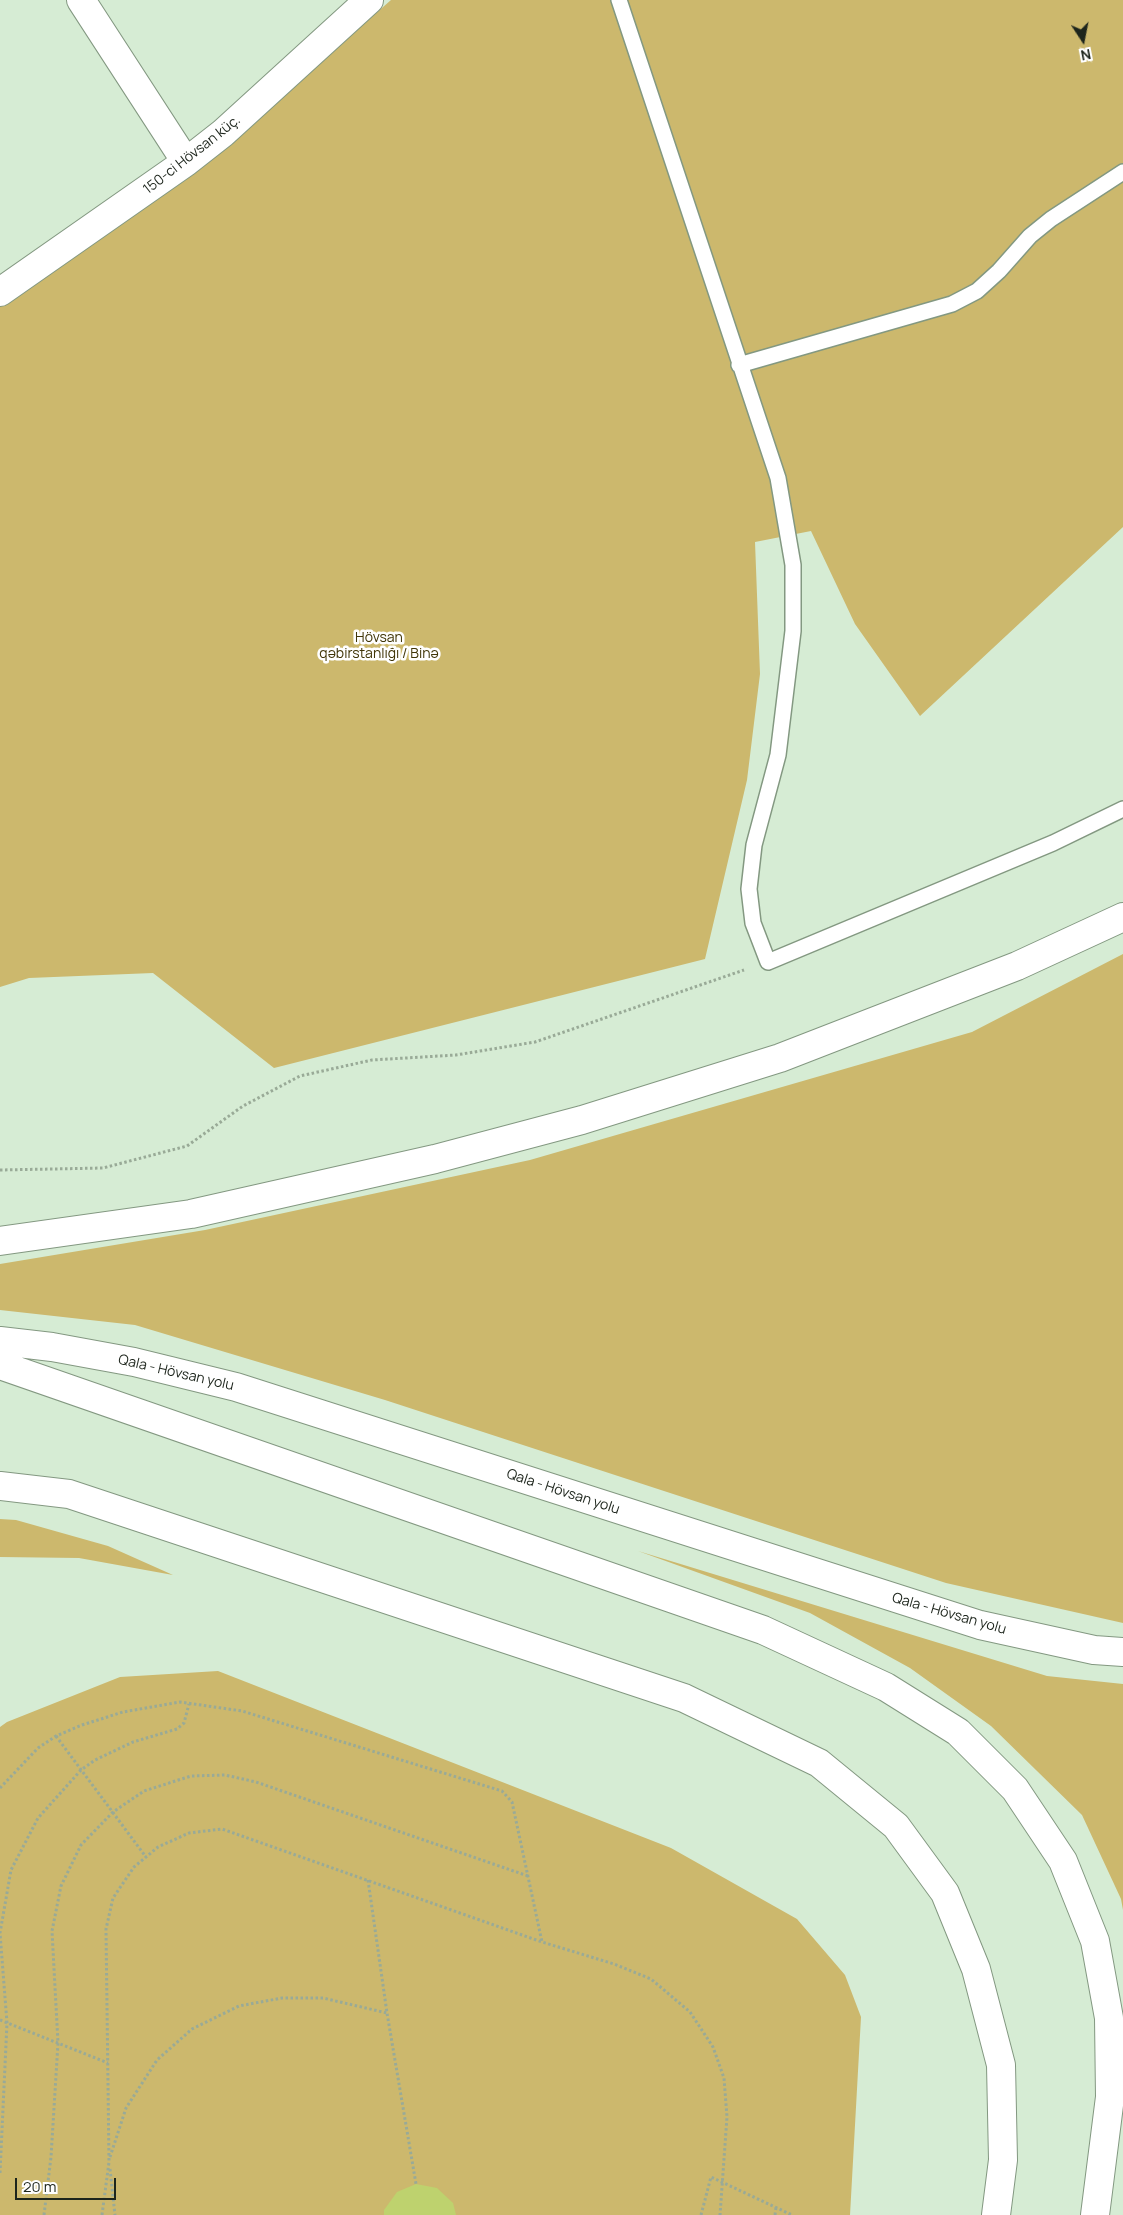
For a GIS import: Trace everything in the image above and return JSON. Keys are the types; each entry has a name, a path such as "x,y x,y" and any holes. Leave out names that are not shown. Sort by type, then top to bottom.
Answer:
{"main road":[{"path":"80,0 186,162"},
{"name":"150-ci Hövsan küç.","path":"0,292 186,162 223,133 369,0"},
{"path":"0,1241 191,1214 434,1159 582,1120 780,1058 1017,966 1123,917"},
{"name":"Qala - Hövsan yolu","path":"0,1341 52,1347 134,1362 236,1387 980,1625 1094,1650 1123,1652"},
{"path":"0,1365 763,1630 886,1687 958,1732 1015,1790 1063,1861 1095,1941 1109,2018 1110,2087 1095,2215"},
{"path":"0,1486 69,1494 675,1695 751,1728 819,1763 896,1826 945,1893 976,1969 1001,2064 1003,2160 996,2215"}],"lane":[{"path":"619,0 778,478 793,565 793,632 778,755 754,845 749,889 753,923 768,962 1053,843 1123,809"},
{"path":"739,365 952,304 977,291 999,272 1030,236 1051,219 1123,172"}],"path":[{"path":"0,1170 103,1168 187,1146 243,1106 300,1076 372,1060 456,1055 535,1042 768,962"},
{"path":"0,1788 38,1748 56,1736 122,1712 180,1702 242,1711 502,1791 512,1802 542,1942"},
{"path":"0,2173 7,2023 0,1933 11,1870 38,1818 81,1770 95,1760 133,1742 177,1729 184,1723 189,1704"},
{"path":"56,1736 146,1857"},
{"path":"44,2215 51,2157 58,2042 52,1931 61,1886 81,1845 113,1812 144,1791 191,1776 225,1775 256,1782 528,1876"},
{"path":"116,2215 109,2162 106,1929 113,1898 134,1867 158,1846 189,1833 222,1829 542,1942 614,1964 651,1980 690,2012 713,2047 724,2078 727,2117 720,2215"},
{"path":"368,1880 386,2012 416,2184"},
{"path":"102,2215 109,2162 126,2108 157,2060 192,2029 239,2006 282,1998 323,1998 386,2012"},
{"path":"0,2020 108,2063"},
{"path":"701,2215 711,2177 792,2215"},
{"path":"775,2215 776,2207"}],"green space":[{"name":"Hövsan qəbirstanlığı / Binə","path":"391,0 1123,0 1123,527 920,716 855,624 811,531 755,542 760,674 747,780 705,959 274,1068 153,973 29,978 0,987 0,305 187,179"},
{"path":"1123,954 1123,1623 946,1583 385,1400 135,1325 0,1310 0,1264 205,1230 530,1160 972,1032"},
{"path":"0,1519 16,1520 108,1546 173,1575 79,1558 0,1557"},
{"path":"638,1551 1047,1676 1123,1684 1123,1910 1121,1899 1082,1815 991,1726 910,1668 810,1613"},
{"path":"218,1671 671,1848 797,1919 845,1975 861,2017 850,2215 0,2215 0,1727 7,1722 120,1677"}],"building":[{"path":"416,2184 437,2188 453,2203 456,2215 384,2215 384,2210 397,2192"}]}
